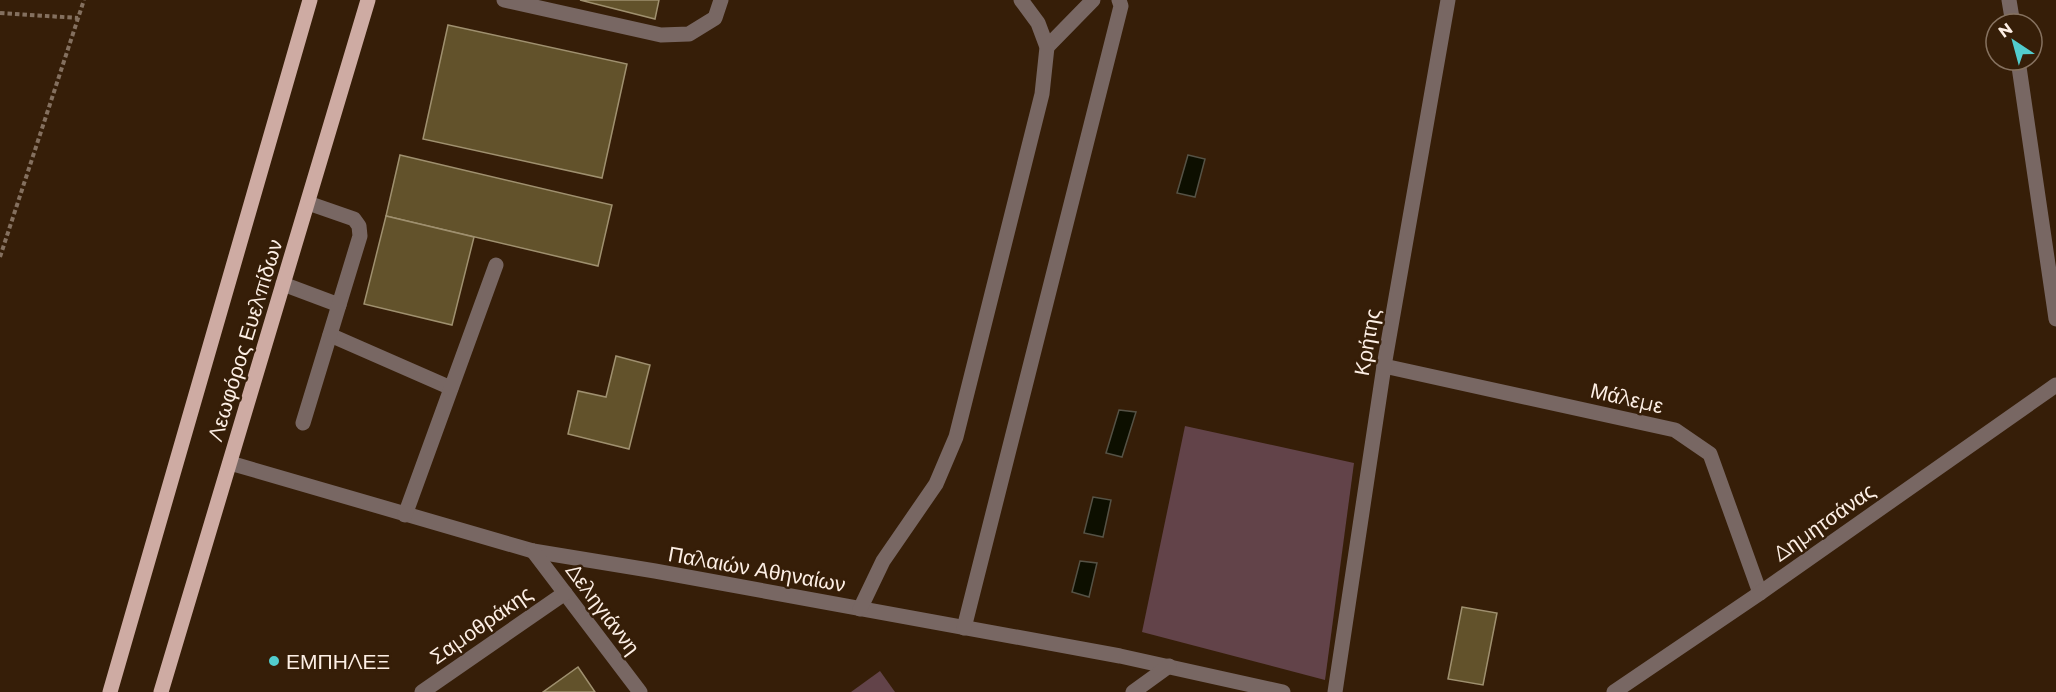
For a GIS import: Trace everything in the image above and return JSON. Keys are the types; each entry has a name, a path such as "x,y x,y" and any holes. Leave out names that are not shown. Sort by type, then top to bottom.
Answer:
{"main road":[{"name":"Λεωφόρος Ευελπίδων","path":"110,692 310,0"},
{"name":"Λεωφόρος Ευελπίδων","path":"161,692 368,0"}],"street":[{"path":"504,0 661,35 689,34 714,18 721,0"},
{"path":"860,609 883,561 936,484 956,437 1042,94 1047,47 1038,23 1021,0"},
{"path":"1047,47 1093,0"},
{"path":"964,628 1119,18 1121,6 1119,0"},
{"name":"Κρήτης","path":"1335,692 1384,366 1448,0"},
{"path":"2020,72 2056,319"},
{"path":"303,423 360,236 360,226 354,219 308,203"},
{"path":"405,515 496,265"},
{"path":"283,284 339,305"},
{"path":"330,335 451,388"},
{"name":"Μάλεμε","path":"1384,366 1675,430 1710,454 1760,593"},
{"name":"Δημητσάνας","path":"1614,692 1760,593 2056,385"},
{"name":"Παλαιών Αθηναίων","path":"230,463 533,551 655,571 1169,666 1283,692"},
{"name":"Δεληγιάννη","path":"533,551 640,692"},
{"name":"Σαμοθράκης","path":"422,692 565,593"},
{"path":"1133,692 1169,666"}],"path":[{"path":"0,257 84,0"},
{"path":"0,13 78,18"}],"shaded area":[{"path":"1188,155 1205,159 1195,197 1177,193"},
{"path":"1119,410 1136,412 1122,457 1106,453"},
{"path":"1185,426 1354,463 1325,680 1142,632"},
{"path":"1093,497 1111,500 1103,537 1084,533"},
{"path":"1080,561 1097,563 1089,597 1072,592"},
{"path":"880,671 895,692 851,692"}],"building":[{"path":"580,0 659,0 655,19"},
{"path":"448,25 627,64 602,178 423,139"},
{"path":"400,155 612,205 598,266 386,216"},
{"path":"386,216 474,237 452,325 364,304"},
{"path":"616,356 650,365 629,449 568,434 578,391 606,397"},
{"path":"1462,607 1497,613 1483,685 1448,679"},
{"path":"578,667 595,692 543,692"}],"place":[{"name":"ΕΜΠΗΛΕΞ","path":"274,661"}]}
